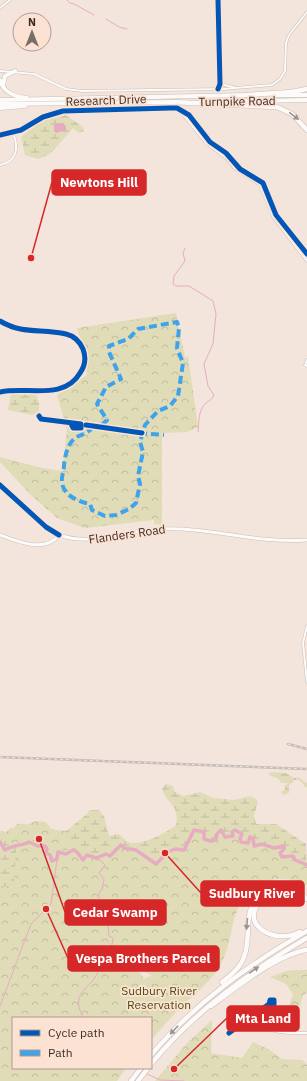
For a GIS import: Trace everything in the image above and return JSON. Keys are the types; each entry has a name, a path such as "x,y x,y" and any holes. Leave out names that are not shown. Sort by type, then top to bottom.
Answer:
{"highway":[{"path":"4,87 5,76 15,71"},
{"path":"0,80 4,87 12,94 22,97 97,99"},
{"path":"247,96 292,92 307,89"},
{"name":"Turnpike Road","path":"0,100 307,95"},
{"name":"Turnpike Road","path":"0,104 307,100"},
{"path":"173,102 277,108 292,114 307,130"},
{"path":"0,108 61,103"},
{"path":"152,1054 243,960 246,951 248,919 251,909 258,900 267,893 282,890 293,891 307,898"},
{"path":"307,902 290,893 273,894 259,903 255,916 260,929 274,937 290,936 307,928"},
{"path":"199,1006 246,968 307,931"},
{"path":"152,1063 181,1031 239,980 307,938"},
{"path":"181,1031 214,1004 273,964 288,955 307,951"},
{"path":"131,1081 140,1069"},
{"path":"138,1081 147,1069"}],"main road":[{"name":"Flanders Road","path":"59,535 72,539 86,540 140,530 182,528 211,531 276,542 307,540"},
{"path":"0,535 22,542 43,545 51,543 59,535"}],"street":[{"path":"0,8 10,0"},
{"path":"218,0 220,84 218,89"},
{"path":"0,71 15,71 34,74 72,91 268,87 280,78 286,67 287,37 307,12"},
{"path":"220,84 234,88"},
{"name":"Research Drive","path":"0,135 13,133 43,117 58,112 177,108 184,114"},
{"path":"184,114 194,121 210,142 226,153 240,169 263,183 276,215 307,254"},
{"path":"184,114 210,147 226,158 238,171 260,185 272,217 307,261"},
{"path":"0,165 8,163 15,154 17,146 13,133"},
{"path":"0,321 21,330 70,336 80,344 85,355 81,372 75,380 66,386 49,390 8,390 0,392"},
{"path":"307,360 305,364 307,366"},
{"path":"0,485 46,527 59,535"},
{"path":"307,626 304,645 307,682"},
{"path":"229,1032 269,1004"},
{"path":"250,1018 259,1026 276,1032 307,1033"}],"green space":[{"path":"66,115 83,127 84,131 79,133 73,128 50,154 38,159 25,155 21,137 23,135 43,121"},
{"path":"176,313 185,358 188,356 198,427 187,432 162,433 162,525 154,524 154,520 85,528 57,518 31,495 0,462 0,457 42,468 62,471 67,430 57,395 87,375 86,353 77,328"},
{"path":"11,393 32,394 37,396 39,412 32,415 8,410"},
{"path":"269,773 286,773 294,778 298,777 307,783 307,788 299,780 294,780 289,785 289,793 283,795 281,792 285,790 285,786 288,783 282,783 277,778 269,775"},
{"path":"166,784 173,786 175,792 183,796 200,792 213,798 234,800 250,796 256,799 258,802 254,815 256,824 276,824 306,844 307,880 260,875 170,956 179,964 154,977 134,966 15,1017 12,1017 12,1069 0,1081 0,831 6,832 12,827 13,829 17,824 20,824 66,831 87,814 89,810 99,810 104,816 109,836 118,834 128,842 133,843 146,841 160,835 176,825 177,818 175,809 162,789"},
{"path":"36,821 46,822 52,830 67,831 70,850 61,850 57,857 54,858 45,845 28,840 22,844 13,844 6,837 7,832"},
{"name":"Sudbury River Reservation","path":"197,830 204,832 203,838 209,841 216,841 217,834 221,830 225,837 233,836 232,832 235,830 242,834 240,839 241,842 248,842 250,837 253,838 254,846 262,844 275,848 284,846 284,849 280,853 282,857 293,856 295,860 307,864 307,885 292,880 276,879 266,882 253,889 244,898 238,909 224,957 218,969 152,1039 152,1017 12,1017 12,1069 125,1069 117,1081 0,1081 0,886 14,888 16,846 39,844 47,848 46,854 50,859 57,860 61,858 61,854 75,851 84,859 90,855 98,858 106,854 110,856 121,845 125,848 136,850 156,864 168,852 175,849 184,850 193,831","holes":["125,957 191,958 144,979 134,964 124,960"]},
{"path":"307,970 307,993 303,995 298,1012 288,1009 293,994 286,984 270,977 286,971"},
{"path":"212,1020 211,1053 242,1058 253,1042 270,1050 282,1059 302,1060 307,1065 307,1081 155,1081 188,1042"}],"shaded area":[{"path":"56,123 63,123 66,126 66,132 63,131 56,133 54,131 54,125"}],"waterway":[{"path":"67,0 94,15"},
{"path":"106,19 119,27 127,29"},
{"path":"185,248 183,253 185,261 174,276 173,284 176,286 189,286 213,301 216,314 213,344 204,364 208,386 214,395 201,410 198,432"},
{"path":"0,842 5,850 29,842 38,846 45,846 47,849 46,853 50,855 52,861 57,859 58,852 66,854 73,850 77,852 83,860 87,855 96,858 106,854 110,856 121,845 124,848 136,850 156,864 168,852 175,849 184,850 194,830 204,832 204,839 210,841 216,840 217,834 221,830 225,837 233,836 232,832 235,830 242,834 240,839 241,842 248,843 250,837 253,838 254,846 262,844 274,848 284,846 284,849 280,853 282,857 293,856 295,860 307,865"},
{"path":"83,1017 79,1006 80,997 100,969 104,954 112,945 113,938 109,936 108,922 103,918 103,902 99,901 99,892 102,890 104,879 99,873 105,865 98,858"},
{"path":"0,1006 31,924 51,904 57,860"},
{"path":"147,1074 160,1080 184,1081"}],"railway":[{"path":"288,744 307,749"},
{"path":"0,757 307,769"}],"marked path":[{"path":"93,426 89,431 76,437 70,444 65,458 62,478 63,488 73,498 90,504 92,510 105,516 116,515 129,509 136,503 140,484 138,476 143,452 140,442 145,425 158,411 170,406 178,396 183,363 177,348 179,328 177,322 138,329 128,339 109,346 109,352 121,379 106,387 97,404 107,420 100,427"},
{"path":"139,433 164,435"}],"cycle path":[{"path":"218,0 220,84 218,89"},
{"path":"0,135 21,130 43,117 63,111 177,108 189,115 210,142 226,153 240,169 263,183 276,215 307,254"},
{"path":"0,321 25,330 57,332 69,335 80,344 85,358 80,373 73,382 64,387 44,391 0,392"},
{"path":"39,416 41,419 81,424 81,428 73,428 71,424"},
{"path":"86,425 142,433"},
{"path":"0,485 46,527 59,535"},
{"path":"229,1033 269,1004 270,1000 274,1000 274,1004 269,1004"}],"place":[{"name":"Newtons Hill","path":"31,258"},
{"name":"Cedar Swamp","path":"39,839"},
{"name":"Sudbury River","path":"165,853"},
{"name":"Vespa Brothers Parcel","path":"46,909"},
{"name":"Mta Land","path":"174,1069"}]}
